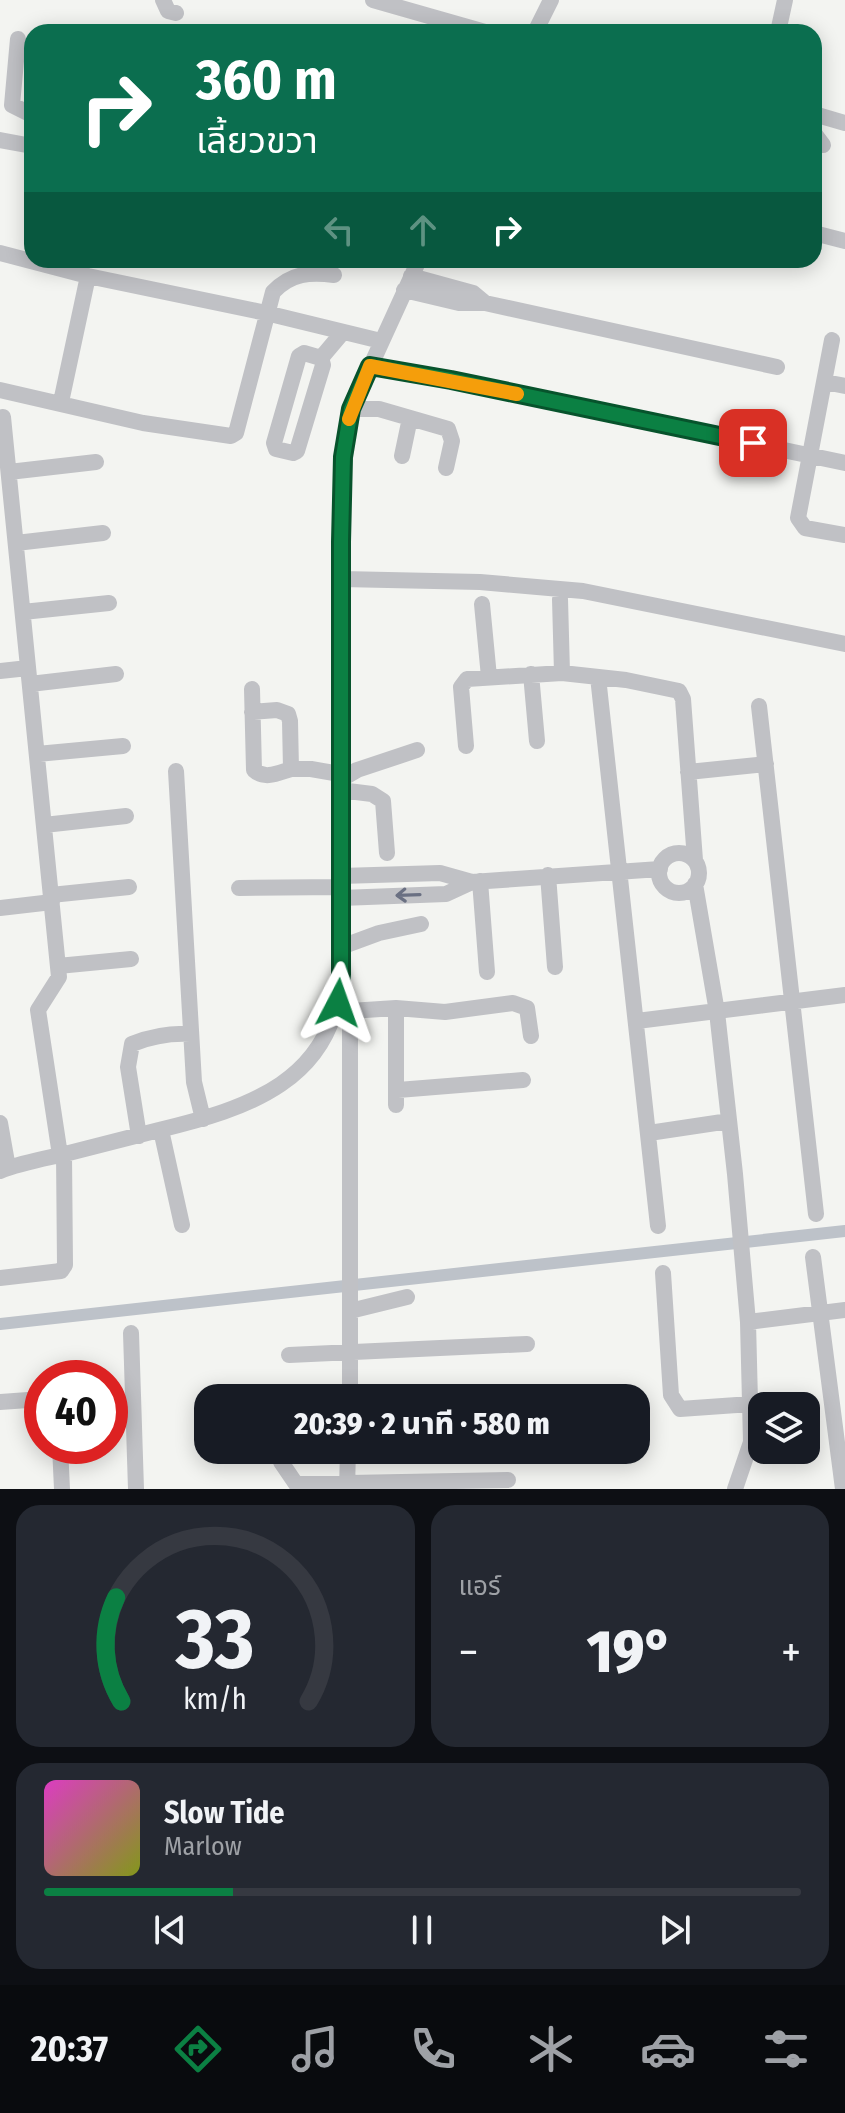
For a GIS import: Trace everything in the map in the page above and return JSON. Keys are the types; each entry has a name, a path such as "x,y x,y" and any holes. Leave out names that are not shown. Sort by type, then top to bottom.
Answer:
{"street":[{"path":"163,0 168,11 176,13"},
{"path":"373,0 457,24"},
{"path":"539,24 551,0"},
{"path":"780,24 785,0"},
{"path":"18,39 12,105 24,111"},
{"path":"822,116 845,123"},
{"path":"0,140 24,144"},
{"path":"822,235 845,241"},
{"path":"0,253 24,259"},
{"path":"57,268 381,341"},
{"path":"350,1384 350,1264 341,947 343,457 351,409 415,268"},
{"path":"0,390 143,423 231,436 236,433 273,292 291,278 313,272 334,275"},
{"path":"61,402 88,276"},
{"path":"408,283 459,303 485,303 777,367"},
{"path":"321,358 343,332"},
{"path":"832,340 798,518 805,528 845,535"},
{"path":"304,353 321,358 323,365 297,451 280,450 274,443 299,356 304,353"},
{"path":"370,366 451,380 845,463"},
{"path":"825,382 845,386"},
{"path":"351,409 379,409 448,429 452,441 446,468"},
{"path":"0,1278 61,1271 65,1265 62,1154 38,1010 59,977 9,472 3,447 3,417"},
{"path":"402,456 410,418"},
{"path":"9,472 96,462"},
{"path":"16,543 103,533"},
{"path":"342,579 450,581 583,591 845,644"},
{"path":"560,599 562,673"},
{"path":"23,612 109,603"},
{"path":"482,604 489,677"},
{"path":"0,671 29,676 116,674"},
{"path":"466,746 462,684 467,679 562,673 679,691 683,699 695,860 699,870 695,884 717,1012 729,1121 748,1322 751,1392"},
{"path":"531,674 537,741"},
{"path":"598,677 658,1226"},
{"path":"252,689 254,770 267,775 291,769 311,769 372,794 383,801 387,853"},
{"path":"759,706 816,1214"},
{"path":"252,712 277,710 288,714 291,769"},
{"path":"37,754 123,746"},
{"path":"340,781 357,770 417,750"},
{"path":"688,772 766,764"},
{"path":"176,771 190,1034 194,1082 203,1119"},
{"path":"44,825 126,816"},
{"path":"695,860 687,854 676,853 666,857 659,876 672,892 682,893 695,884"},
{"path":"239,888 341,887 446,894 476,881 660,869"},
{"path":"548,875 555,967"},
{"path":"476,881 487,972"},
{"path":"0,908 129,887"},
{"path":"341,947 379,933 421,924"},
{"path":"58,966 131,959"},
{"path":"637,1021 845,995"},
{"path":"344,1007 445,1012 521,1004 527,1008 531,1036"},
{"path":"0,1123 4,1169 203,1119 252,1102 294,1074 322,1041 344,1007"},
{"path":"396,1008 397,1098 523,1080"},
{"path":"139,1136 128,1067 132,1044 150,1036 190,1034"},
{"path":"649,1133 729,1121"},
{"path":"161,1130 182,1225"},
{"path":"813,1257 843,1489"},
{"path":"663,1273 671,1395 675,1404 680,1409 748,1404"},
{"path":"350,1311 407,1297"},
{"path":"748,1322 845,1310"},
{"path":"131,1333 136,1489"},
{"path":"289,1355 527,1344"},
{"path":"0,1402 24,1400"},
{"path":"735,1489 748,1451"},
{"path":"61,1464 62,1489"},
{"path":"282,1464 296,1484 347,1486 508,1480"},
{"path":"347,1486 348,1464"}],"waterway":[{"path":"0,1324 845,1231"}],"slow traffic":[{"path":"349,419 370,366 517,394"}],"route":[{"path":"338,1003 341,974 343,457 351,409 370,366 753,443"}]}
